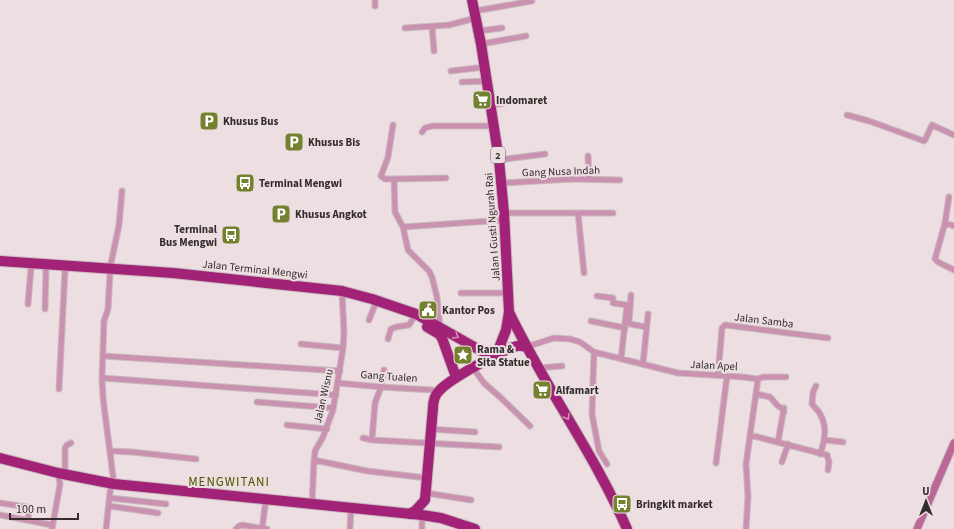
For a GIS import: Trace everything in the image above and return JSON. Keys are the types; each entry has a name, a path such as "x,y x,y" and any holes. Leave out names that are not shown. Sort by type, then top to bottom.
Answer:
{"highway":[{"name":"Jalan I Gusti Ngurah Rai","path":"472,0 482,44 502,183 509,312"},
{"name":"Jalan Terminal Mengwi","path":"0,261 110,271"},
{"name":"Jalan Terminal Mengwi","path":"0,266 180,274 342,294 379,301 440,327 492,357"},
{"name":"Jalan Terminal Mengwi","path":"342,294 414,317 431,329 442,338 456,377"},
{"name":"2","path":"509,312 526,347 595,466 627,529"},
{"name":"2","path":"438,392 456,377 492,357 499,348 506,330 509,312"},
{"path":"492,357 512,348 520,346 526,347"},
{"path":"409,514 415,510 425,497 429,476 430,429 434,400 438,392"},
{"path":"0,458 63,477 113,484 422,515 439,518 475,529"},
{"path":"425,497 431,510 439,518"}],"street":[{"path":"375,0 375,6"},
{"path":"404,28 449,25 475,15 532,1"},
{"path":"432,27 434,51"},
{"path":"479,31 502,28"},
{"path":"482,44 526,36"},
{"path":"451,71 485,67"},
{"path":"462,82 487,81"},
{"path":"491,105 518,100"},
{"path":"847,115 924,140 932,125 954,134"},
{"path":"393,126 388,157 381,176 385,179 446,178"},
{"path":"422,132 425,128 432,126 494,126"},
{"path":"499,160 545,154"},
{"path":"588,156 589,179"},
{"path":"394,178 395,212 402,228 408,250 429,271 432,277 437,298 440,327"},
{"name":"Gang Nusa Indah","path":"502,183 589,179 620,180"},
{"path":"106,529 113,484 103,398 102,378 104,321 108,309 110,271 119,225 122,191"},
{"path":"950,196 945,223 935,259 954,270"},
{"path":"578,213 584,274"},
{"path":"402,228 504,216 613,213"},
{"path":"945,223 954,226"},
{"path":"28,304 30,268"},
{"path":"45,309 46,269"},
{"path":"59,388 65,270"},
{"path":"460,293 508,293"},
{"name":"Jalan Wisnu","path":"312,504 315,451 326,429 333,408 340,371 344,333 342,294"},
{"path":"631,295 629,323 646,327"},
{"path":"597,296 613,298 613,303 627,305 620,359"},
{"path":"369,320 375,305"},
{"path":"642,364 648,314"},
{"path":"388,339 391,329 394,327 409,325 414,317"},
{"path":"591,321 625,328"},
{"name":"Jalan Samba","path":"718,375 722,328 724,325 828,338"},
{"name":"Jalan Apel","path":"526,347 554,338 568,339 576,340 594,352 678,373 758,379 763,377 786,377"},
{"path":"301,344 343,348"},
{"path":"594,352 592,414 599,451 607,464"},
{"path":"103,356 340,371"},
{"path":"538,368 562,366"},
{"path":"473,368 484,383 500,396 530,426"},
{"path":"372,440 375,403 381,387 384,370"},
{"path":"716,463 727,376"},
{"path":"102,378 336,395"},
{"path":"746,529 748,497 746,464 758,379"},
{"name":"Gang Tualen","path":"338,382 381,387 418,388 438,392"},
{"path":"816,386 813,392 812,404 820,413 825,434 825,440 818,453"},
{"path":"757,394 770,397 784,410 778,442"},
{"path":"257,402 333,408"},
{"path":"287,425 326,429"},
{"path":"430,429 475,432"},
{"path":"750,435 788,444 827,456 829,462 828,470"},
{"path":"363,438 429,444 499,447"},
{"path":"825,440 844,442"},
{"path":"0,515 28,520 52,527 63,477 65,448 71,443"},
{"path":"917,529 951,457 954,443"},
{"path":"782,462 788,444"},
{"path":"110,451 196,459"},
{"path":"314,460 367,471 429,476"},
{"path":"425,497 471,500"},
{"path":"110,498 166,504"},
{"path":"236,529 242,525 263,529 266,499"},
{"path":"0,503 27,507 29,510 28,520"},
{"path":"109,506 158,513"},
{"path":"350,529 351,508"},
{"path":"422,515 422,529"}],"place":[{"name":"Indomaret","path":"482,100"},
{"name":"Khusus Bus","path":"209,121"},
{"name":"Khusus Bis","path":"294,142"},
{"name":"Terminal Mengwi","path":"245,183"},
{"name":"Khusus Angkot","path":"281,214"},
{"name":"Terminal Bus Mengwi","path":"231,235"},
{"name":"Kantor Pos","path":"428,310"},
{"name":"Rama & Sita Statue","path":"463,355"},
{"name":"Alfamart","path":"542,390"},
{"name":"Bringkit market","path":"622,504"}],"district":[{"name":"MENGWITANI","path":"229,481"}]}
